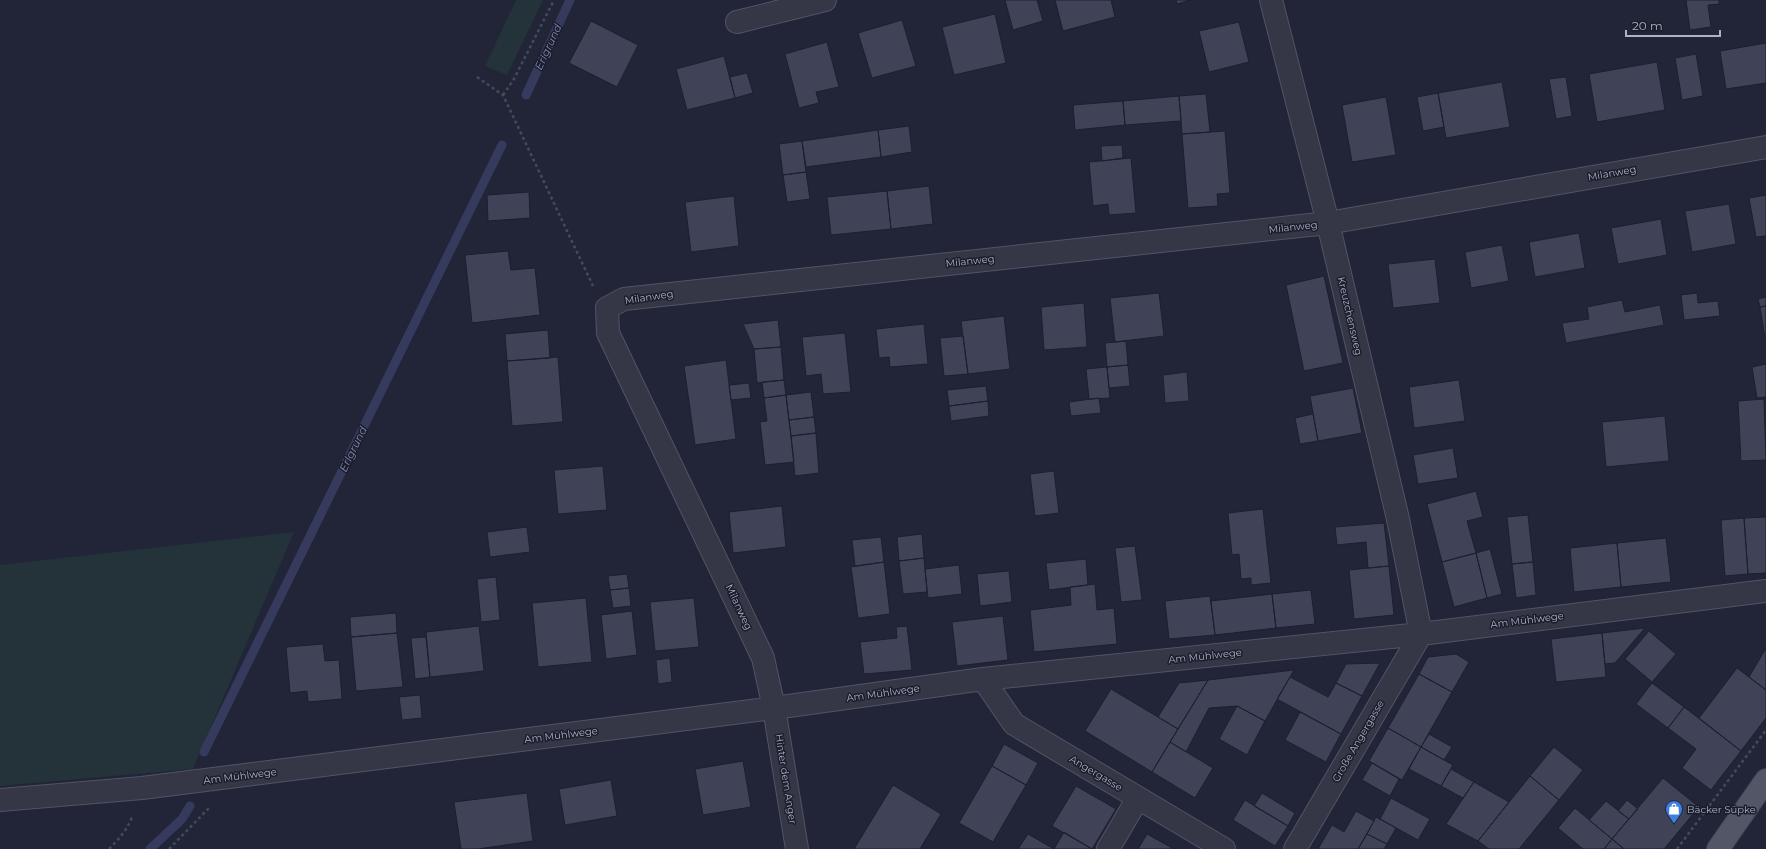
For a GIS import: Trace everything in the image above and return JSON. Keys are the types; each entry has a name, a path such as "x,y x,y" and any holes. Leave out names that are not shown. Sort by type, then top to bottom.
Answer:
{"main road":[{"path":"1718,849 1766,780"}],"street":[{"path":"738,22 800,3 825,0"},
{"name":"Kreuzchensweg","path":"1271,0 1328,223 1398,519 1421,634"},
{"name":"Milanweg","path":"774,708 763,658 608,333 607,308 624,299 1328,223 1766,147"},
{"name":"Am Mühlwege","path":"0,800 142,788 774,708 984,679 1421,634 1766,591"},
{"name":"Große Angergasse","path":"1295,849 1421,634"},
{"name":"Angergasse","path":"984,679 1014,724 1224,849"},
{"name":"Hinter dem Anger","path":"774,708 797,849"},
{"path":"1108,849 1138,798"}],"path":[{"path":"503,95 514,79 554,0"},
{"path":"477,77 503,95 594,287 607,308"},
{"path":"1677,849 1766,730"},
{"path":"109,849 121,838 129,826 142,788"},
{"path":"169,849 209,809"}],"shaded area":[{"path":"516,0 543,0 507,75 485,66"},
{"path":"294,532 193,769 0,786 0,565"}],"building":[{"path":"1005,0 1037,0 1043,21 1013,30"},
{"path":"1055,0 1111,0 1115,17 1063,31"},
{"path":"1176,0 1191,0 1177,4"},
{"path":"1686,0 1719,0 1719,4 1708,5 1711,27 1690,30"},
{"path":"995,14 1006,63 954,75 942,27"},
{"path":"902,20 916,66 872,78 858,33"},
{"path":"591,21 638,45 617,87 569,63"},
{"path":"1239,22 1249,62 1209,72 1199,31"},
{"path":"827,42 839,87 816,92 819,103 799,108 785,54"},
{"path":"1766,43 1766,83 1726,89 1720,51"},
{"path":"1696,54 1703,96 1682,100 1675,58"},
{"path":"724,56 735,98 687,110 676,69"},
{"path":"1657,62 1665,110 1597,122 1589,74"},
{"path":"747,73 753,93 735,98 730,77"},
{"path":"1566,77 1572,116 1556,119 1549,79"},
{"path":"1502,82 1510,127 1446,138 1438,93"},
{"path":"1438,93 1444,127 1423,131 1417,97"},
{"path":"1206,94 1210,132 1182,134 1179,96"},
{"path":"1179,96 1181,121 1125,125 1123,101"},
{"path":"1386,97 1396,155 1352,162 1342,105"},
{"path":"1123,101 1125,125 1075,130 1073,105"},
{"path":"909,126 912,152 881,157 878,130"},
{"path":"878,130 881,157 806,167 802,141"},
{"path":"1225,131 1230,193 1217,194 1218,206 1188,208 1182,134"},
{"path":"802,141 806,172 783,175 779,144"},
{"path":"1122,145 1123,158 1102,161 1101,146"},
{"path":"1131,158 1136,213 1109,215 1108,204 1093,206 1089,162"},
{"path":"806,172 810,199 787,202 783,175"},
{"path":"929,186 933,224 891,229 887,191"},
{"path":"887,191 891,229 831,235 827,197"},
{"path":"529,192 530,218 488,221 487,195"},
{"path":"1766,195 1766,236 1756,237 1749,198"},
{"path":"734,196 739,246 691,252 685,202"},
{"path":"1729,204 1736,244 1692,252 1685,211"},
{"path":"1661,219 1667,255 1618,264 1611,228"},
{"path":"1579,233 1585,268 1535,277 1529,242"},
{"path":"1502,245 1509,281 1471,288 1465,252"},
{"path":"508,251 511,270 535,268 540,315 472,323 465,255"},
{"path":"1435,259 1440,303 1393,308 1388,264"},
{"path":"1324,276 1343,363 1304,371 1286,285"},
{"path":"1159,293 1164,336 1115,342 1110,298"},
{"path":"1697,293 1698,303 1718,301 1720,316 1684,320 1681,295"},
{"path":"1766,297 1766,306 1760,307 1758,299"},
{"path":"1622,300 1625,312 1660,305 1664,325 1566,343 1562,323 1589,319 1587,307"},
{"path":"1084,303 1087,347 1044,350 1041,307"},
{"path":"1766,306 1766,338 1765,338 1760,307"},
{"path":"1004,316 1010,369 968,374 961,321"},
{"path":"778,320 781,347 754,349 743,324"},
{"path":"924,324 928,364 890,367 889,357 879,358 876,329"},
{"path":"548,330 550,358 507,361 505,334"},
{"path":"845,333 851,392 823,394 821,374 806,376 802,337"},
{"path":"963,336 968,374 944,376 940,338"},
{"path":"1126,341 1128,365 1107,367 1105,343"},
{"path":"781,347 784,380 757,383 754,349"},
{"path":"558,357 563,422 512,426 507,361"},
{"path":"726,360 736,439 695,445 684,366"},
{"path":"1766,364 1766,397 1757,398 1752,367"},
{"path":"1128,365 1130,386 1109,388 1107,367"},
{"path":"1107,367 1110,398 1089,399 1086,369"},
{"path":"1187,372 1189,401 1165,403 1163,375"},
{"path":"784,380 786,395 764,398 762,382"},
{"path":"1459,380 1465,421 1414,428 1409,387"},
{"path":"749,383 751,398 731,400 729,385"},
{"path":"986,386 988,401 949,406 947,390"},
{"path":"1353,388 1362,433 1318,441 1310,396"},
{"path":"811,392 814,417 789,420 786,395"},
{"path":"786,395 794,462 765,465 760,422 767,421 764,398"},
{"path":"1099,398 1101,413 1071,416 1069,402"},
{"path":"1764,399 1766,460 1741,461 1738,401"},
{"path":"988,401 989,416 951,421 949,406"},
{"path":"1313,414 1318,441 1300,444 1295,418"},
{"path":"1665,416 1669,461 1606,467 1602,422"},
{"path":"814,417 816,433 791,436 789,420"},
{"path":"816,433 819,473 795,476 791,436"},
{"path":"1453,448 1458,478 1418,484 1413,455"},
{"path":"603,466 607,510 558,514 554,470"},
{"path":"1054,471 1059,513 1035,516 1030,474"},
{"path":"1476,491 1483,517 1467,521 1476,553 1442,562 1427,504"},
{"path":"782,506 786,547 733,553 729,512"},
{"path":"1263,509 1271,583 1251,585 1251,578 1241,579 1239,554 1232,555 1228,513"},
{"path":"1528,515 1533,562 1512,564 1507,517"},
{"path":"1766,517 1766,573 1748,574 1744,518"},
{"path":"1744,518 1748,574 1725,576 1721,520"},
{"path":"1384,523 1389,566 1368,568 1366,542 1337,545 1335,527"},
{"path":"527,527 530,552 490,557 487,532"},
{"path":"922,534 924,558 899,561 897,537"},
{"path":"881,537 884,562 855,566 852,540"},
{"path":"1666,538 1671,582 1621,587 1617,543"},
{"path":"1617,543 1621,587 1574,592 1570,548"},
{"path":"1135,546 1142,600 1121,602 1115,548"},
{"path":"1490,549 1502,594 1487,598 1476,553"},
{"path":"1476,553 1487,598 1454,607 1442,562"},
{"path":"924,558 927,592 903,594 899,561"},
{"path":"1086,559 1088,585 1049,590 1046,563"},
{"path":"884,562 890,614 858,618 851,567"},
{"path":"1533,562 1536,595 1516,598 1512,564"},
{"path":"959,565 962,594 928,598 925,569"},
{"path":"1389,566 1394,615 1354,619 1349,570"},
{"path":"1009,571 1012,602 980,606 977,574"},
{"path":"627,574 629,588 610,590 608,576"},
{"path":"496,577 500,620 481,622 477,579"},
{"path":"1095,584 1097,610 1114,608 1117,644 1034,652 1030,610 1071,605 1070,587"},
{"path":"629,588 631,606 613,608 610,590"},
{"path":"1311,590 1315,624 1276,628 1272,594"},
{"path":"1272,594 1276,628 1215,635 1211,601"},
{"path":"1210,596 1215,635 1169,639 1165,601"},
{"path":"586,598 592,662 538,667 532,603"},
{"path":"694,598 699,647 655,651 650,602"},
{"path":"632,611 637,655 606,659 601,615"},
{"path":"396,613 397,633 351,637 350,617"},
{"path":"1003,616 1008,660 957,666 952,622"},
{"path":"479,626 484,671 430,677 426,632"},
{"path":"907,626 912,670 864,674 860,642 897,638 896,627"},
{"path":"1645,628 1615,663 1605,664 1602,633"},
{"path":"1649,631 1676,654 1652,682 1625,659"},
{"path":"397,633 403,687 356,691 351,637"},
{"path":"1602,633 1606,677 1556,682 1551,639"},
{"path":"426,637 430,677 415,679 411,638"},
{"path":"323,644 325,661 339,660 342,699 308,702 307,691 290,693 286,647"},
{"path":"1766,648 1766,690 1749,677"},
{"path":"1456,654 1469,662 1452,692 1419,674 1428,657"},
{"path":"670,658 672,682 658,684 656,660"},
{"path":"1380,663 1362,696 1336,683 1346,664"},
{"path":"1737,668 1766,690 1766,718 1741,751 1699,718"},
{"path":"1294,670 1265,721 1237,706 1209,708 1186,752 1170,742 1208,680"},
{"path":"1419,674 1452,692 1421,747 1388,728"},
{"path":"1290,677 1328,697 1336,683 1362,696 1341,734 1277,699"},
{"path":"1208,680 1178,729 1158,717 1179,683"},
{"path":"1652,683 1684,707 1668,728 1636,704"},
{"path":"1111,689 1178,729 1152,772 1085,731"},
{"path":"420,695 422,718 402,720 399,697"},
{"path":"1237,706 1265,721 1247,755 1219,739"},
{"path":"1684,707 1741,751 1711,790 1682,768 1696,749 1668,728"},
{"path":"1300,712 1341,734 1326,762 1285,740"},
{"path":"1388,728 1421,747 1402,780 1369,761"},
{"path":"1429,734 1452,747 1444,760 1421,747"},
{"path":"1170,742 1213,768 1195,798 1152,772"},
{"path":"1004,744 1038,763 1026,785 992,766"},
{"path":"1421,747 1453,765 1441,786 1409,769"},
{"path":"1554,747 1583,770 1559,800 1530,776"},
{"path":"743,761 751,807 703,815 695,769"},
{"path":"1372,763 1399,779 1390,796 1362,780"},
{"path":"992,766 1026,785 993,842 959,823"},
{"path":"1451,769 1474,782 1463,798 1441,786"},
{"path":"1530,776 1559,800 1519,849 1489,849 1478,841"},
{"path":"1663,778 1699,807 1664,849 1624,849 1612,839"},
{"path":"611,780 617,816 565,825 559,789"},
{"path":"1474,782 1509,802 1478,841 1446,824"},
{"path":"893,785 941,814 920,849 854,849"},
{"path":"1076,786 1116,809 1092,849 1052,826"},
{"path":"527,793 533,841 478,849 461,849 454,802"},
{"path":"1262,793 1295,813 1288,826 1254,806"},
{"path":"1391,798 1430,819 1418,840 1380,819"},
{"path":"1245,800 1288,826 1275,846 1233,820"},
{"path":"1627,800 1638,809 1629,819 1618,811"},
{"path":"1606,801 1629,819 1612,839 1589,820"},
{"path":"1575,808 1612,839 1604,849 1583,849 1558,828"},
{"path":"1356,811 1374,821 1358,849 1318,849 1332,825 1344,832"},
{"path":"1376,817 1396,828 1387,844 1367,834"},
{"path":"1064,832 1092,849 1054,849"},
{"path":"1028,834 1054,849 1018,849"},
{"path":"1147,834 1174,849 1138,849"},
{"path":"1367,834 1387,844 1384,849 1358,849"},
{"path":"1612,839 1624,849 1604,849"}],"waterway":[{"name":"Erlgrund","path":"526,95 570,0"},
{"name":"Erlgrund","path":"204,752 502,145"},
{"name":"Erlgrund","path":"150,849 182,819 190,806"}],"place":[{"name":"Bäcker Süpke","path":"1674,824"}]}
